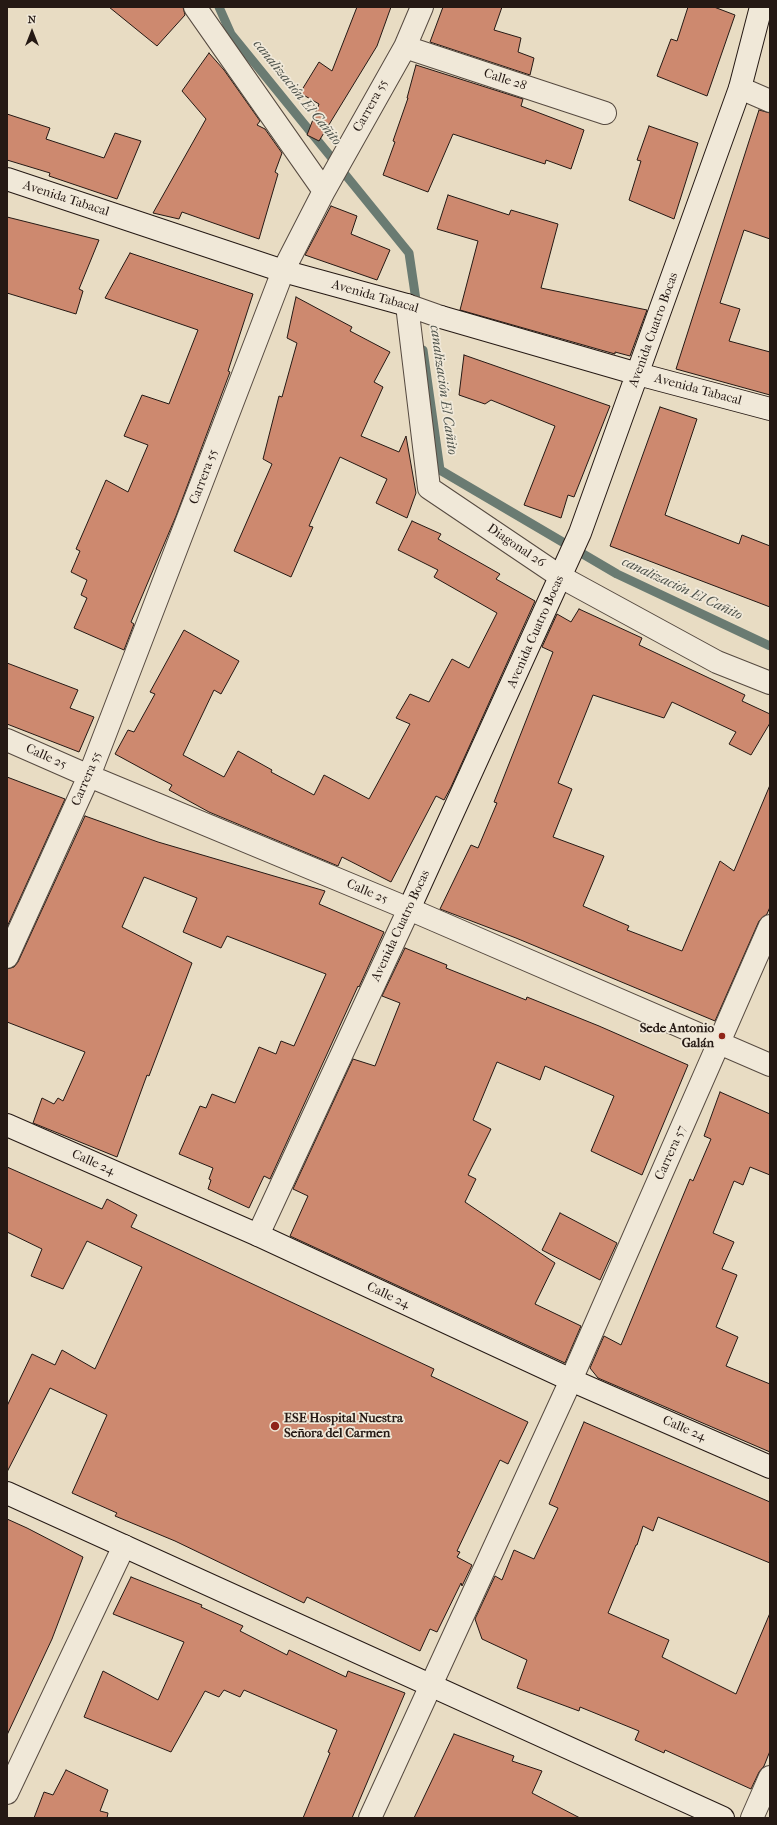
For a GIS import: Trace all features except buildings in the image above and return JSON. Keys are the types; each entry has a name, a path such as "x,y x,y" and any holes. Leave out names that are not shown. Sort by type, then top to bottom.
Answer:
{"street":[{"path":"195,7 324,191"},
{"name":"Carrera 55","path":"7,957 89,776 283,271 353,137 404,47 422,7"},
{"name":"Avenida Cuatro Bocas","path":"258,1235 410,909 572,552 593,499 740,88 761,7"},
{"name":"Calle 28","path":"404,47 605,113"},
{"path":"740,88 770,101"},
{"name":"Avenida Tabacal","path":"7,179 283,271 412,307 441,317 638,374 770,409"},
{"name":"Diagonal 26","path":"412,307 429,488 561,577 717,662 770,683"},
{"name":"Calle 25","path":"7,740 89,776 410,909 770,1065"},
{"name":"Carrera 57","path":"370,1818 571,1380 770,926"},
{"name":"Calle 24","path":"7,1124 258,1235 571,1380 770,1466"},
{"path":"7,1493 723,1818"},
{"path":"7,1794 124,1546"},
{"path":"752,1818 770,1777"}],"waterway":[{"name":"canalización El Cañito","path":"219,7 231,34 409,253 417,307"},
{"name":"canalización El Cañito","path":"423,350 440,470 617,574 770,646"}],"place":[{"name":"Sede Antonio Galán","path":"722,1036"},
{"name":"ESE Hospital Nuestra Señora del Carmen","path":"275,1426"}]}
